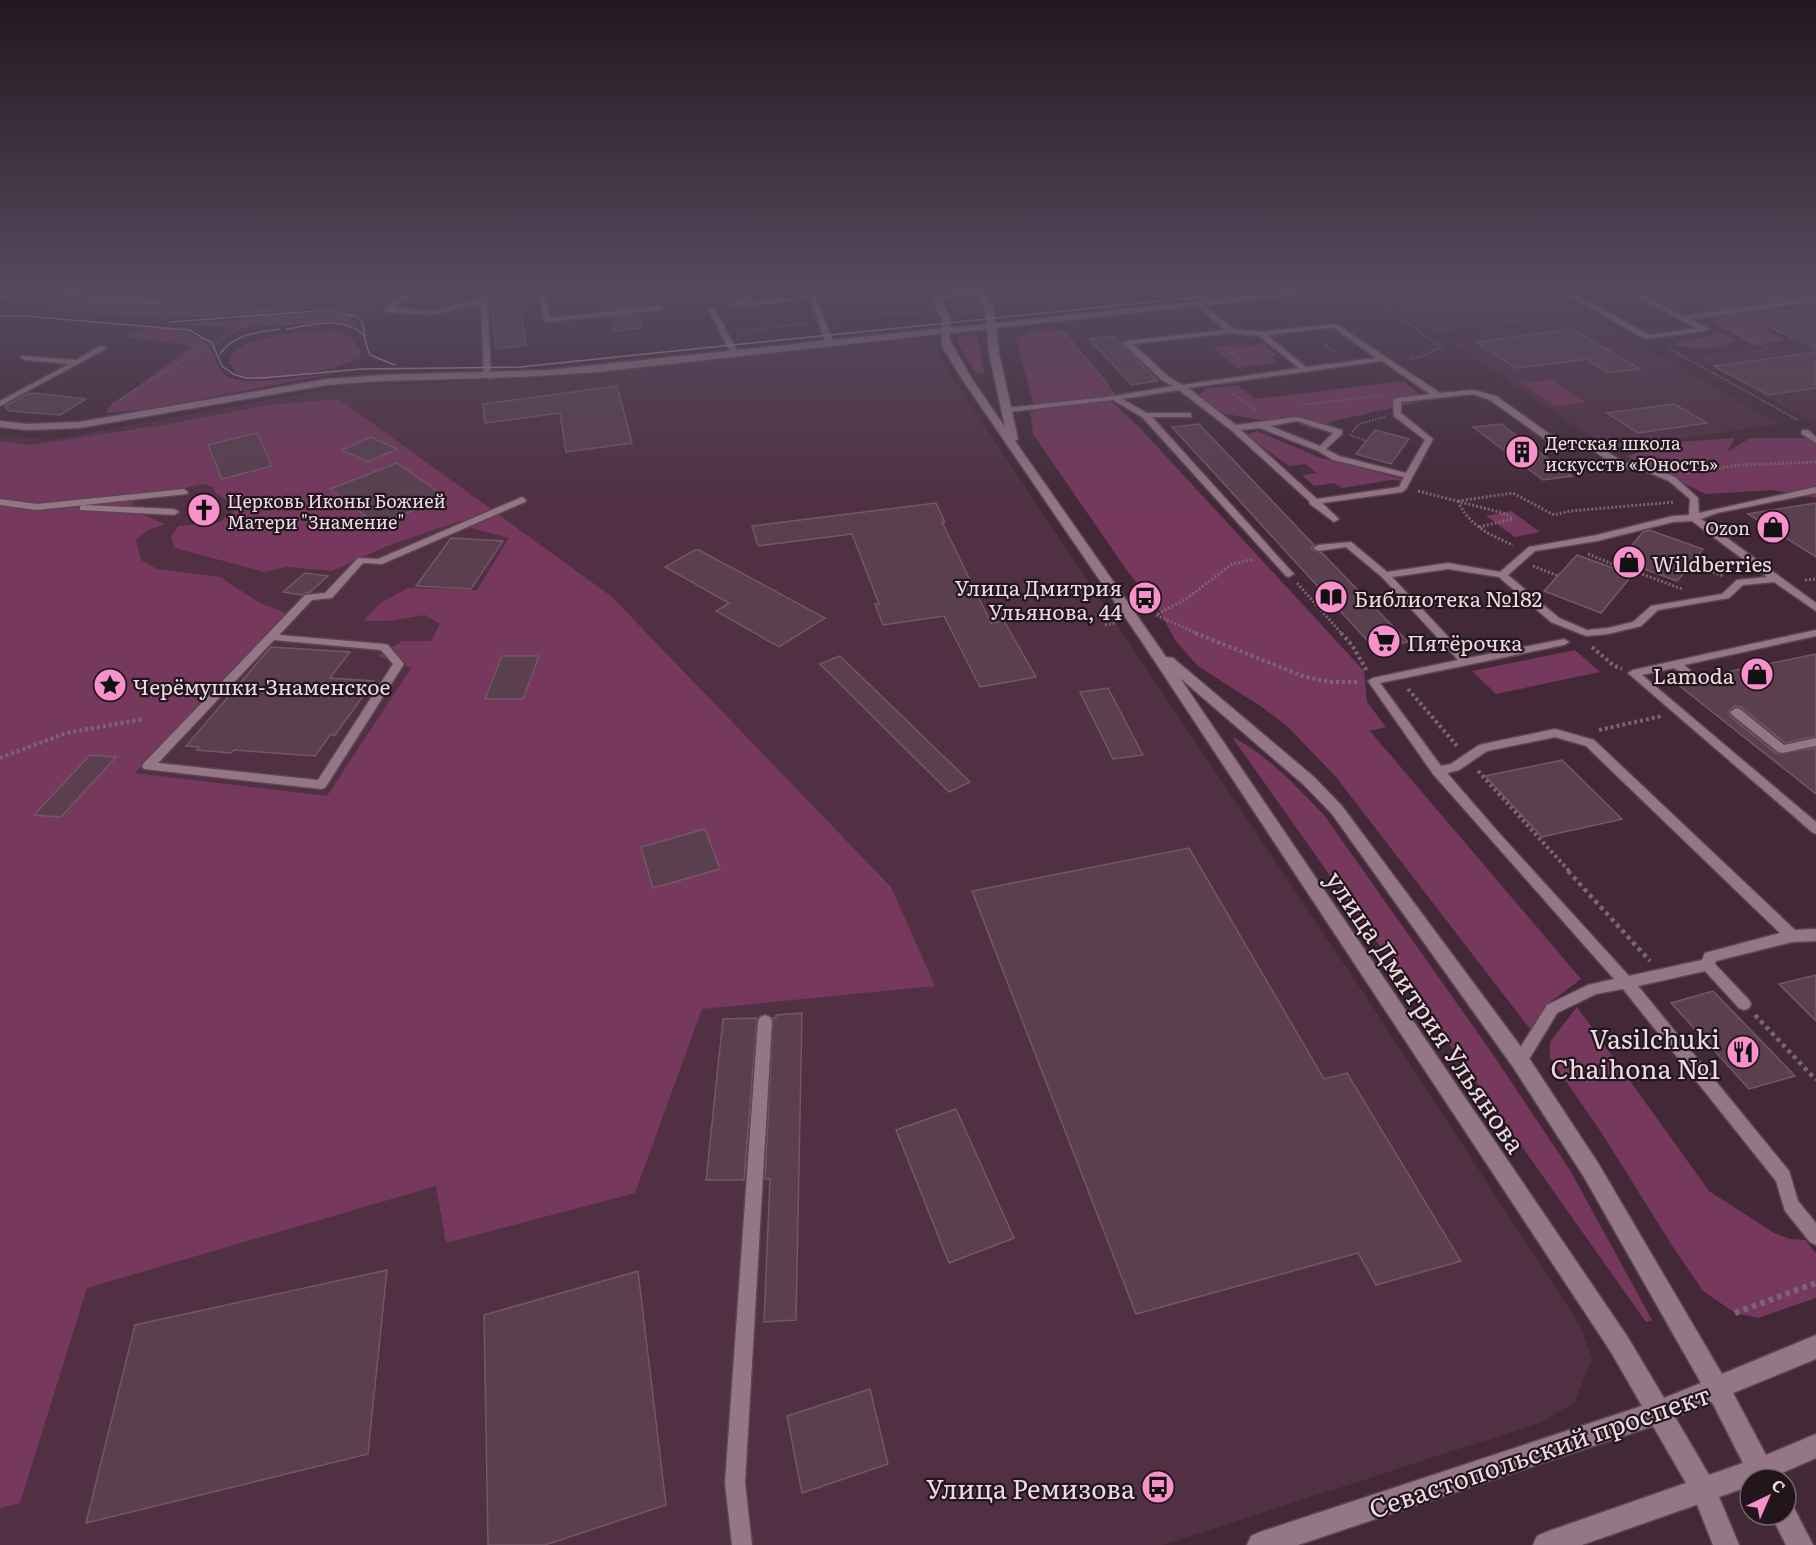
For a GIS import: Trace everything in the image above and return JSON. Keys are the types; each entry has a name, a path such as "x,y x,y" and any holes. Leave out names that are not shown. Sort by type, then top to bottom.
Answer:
{"main road":[{"path":"0,424 27,427 79,425 360,378 488,377 633,364"},
{"name":"улица Дмитрия Ульянова","path":"958,364 1148,641 1619,1344 1659,1412"},
{"name":"улица Дмитрия Ульянова","path":"996,364 1017,450"},
{"name":"улица Дмитрия Ульянова","path":"1148,641 1176,669 1309,781 1337,810 1520,1061 1591,1170 1717,1388"},
{"name":"Севастопольский проспект","path":"1260,1545 1659,1412 1816,1347"},
{"path":"1717,1388 1758,1467"},
{"path":"1659,1412 1703,1489 1726,1545"},
{"path":"1777,1467 1816,1446"},
{"path":"1546,1545 1703,1489 1738,1481"},
{"path":"1790,1527 1800,1545"}],"lane":[{"path":"0,404 73,364"},
{"path":"487,364 488,377"},
{"path":"1150,364 1165,378 1181,387 1233,428 1334,519"},
{"path":"1298,364 1305,370"},
{"path":"1006,410 1117,398 1351,364"},
{"path":"1389,364 1437,395"},
{"path":"1313,502 1402,489 1429,439 1397,414 1397,400 1473,392 1493,398 1563,448 1591,445 1623,466 1639,465 1672,479 1694,500 1694,518"},
{"path":"1117,398 1145,415 1289,574"},
{"path":"1145,415 1188,415"},
{"path":"1233,428 1297,419 1338,432 1321,449"},
{"path":"1265,424 1336,458 1409,476"},
{"path":"1805,428 1816,441"},
{"path":"1502,575 1532,549 1597,538 1673,519 1694,518 1715,511 1816,490"},
{"path":"37,507 184,492"},
{"path":"271,637 384,647 399,664 321,785 148,766 309,597 328,596 361,560 379,562 522,500"},
{"path":"0,502 37,507 174,512"},
{"path":"1694,518 1816,608"},
{"path":"1318,548 1348,544 1385,575 1465,662"},
{"path":"1273,556 1287,553"},
{"path":"1385,575 1448,566 1502,575 1555,620 1586,633 1608,631 1636,624 1655,608 1725,596 1740,582 1774,579"},
{"path":"1633,673 1816,633"},
{"path":"1564,642 1372,681 1396,718 1437,771 1627,983 1783,1177 1791,1205 1816,1236"},
{"path":"1676,664 1695,679"},
{"path":"1633,673 1816,830"},
{"path":"1736,712 1782,750 1816,742"},
{"path":"1437,771 1455,767 1483,748 1556,733 1590,743 1792,936"},
{"path":"1708,965 1710,957 1792,936 1816,935"},
{"path":"1520,1061 1552,1009 1593,989 1708,965"},
{"path":"1708,965 1744,1004"},
{"path":"742,1545 735,1483 765,1021"}],"path":[{"path":"112,404 177,364"},
{"path":"1090,364 1117,398"},
{"path":"1246,364 1249,367"},
{"path":"1696,364 1805,428"},
{"path":"1195,385 1240,398 1265,424"},
{"path":"1295,405 1388,394"},
{"path":"1348,435 1359,424 1397,414"},
{"path":"1672,479 1682,474 1741,465 1816,462"},
{"path":"1402,489 1443,495 1490,512 1503,512 1514,519 1479,527"},
{"path":"1458,501 1513,493 1554,515 1570,511 1694,500"},
{"path":"1458,501 1464,515 1479,527 1492,536 1529,552"},
{"path":"1273,556 1243,560 1232,564 1186,599 1156,615 1228,648 1305,677 1330,682 1372,681 1352,645 1289,574"},
{"path":"1690,565 1713,573"},
{"path":"1533,566 1558,576"},
{"path":"1631,570 1694,594 1701,599"},
{"path":"1806,580 1816,579"},
{"path":"1105,625 1119,622"},
{"path":"1586,643 1612,664 1633,673"},
{"path":"1401,681 1463,753"},
{"path":"1569,737 1679,712"},
{"path":"0,758 66,733 144,719"},
{"path":"1473,766 1652,963"},
{"path":"1744,1004 1816,1080"},
{"path":"1735,1313 1816,1283"}],"shaded area":[{"path":"168,364 218,364 228,377 250,381 338,373 147,409 107,413 107,409"},
{"path":"231,364 344,364 282,376 238,374"},
{"path":"680,364 945,364 1371,1004 1581,1327 1592,1359 1575,1402 1542,1422 1163,1545 0,1545 0,435 51,440 342,386 550,378"},
{"path":"971,364 982,364 984,373 977,374"},
{"path":"1023,364 1091,364 1117,396 1034,405"},
{"path":"1232,364 1269,364 1236,368"},
{"path":"1484,364 1674,364 1779,424 1608,449"},
{"path":"1707,364 1816,364 1816,425"},
{"path":"1551,380 1585,402 1555,406 1522,383"},
{"path":"1403,381 1427,400 1329,422 1325,431 1309,428 1293,421 1261,420 1221,413 1197,397 1207,388 1237,385 1255,399"},
{"path":"339,399 611,596 891,887 935,986 702,1009 635,1193 446,1243 436,1186 87,1288 20,1503 0,1508 0,441 32,445 175,423 268,405","holes":["203,484 213,487 216,494 233,503 233,512 220,522 178,526 171,537 175,548 264,572 287,567 332,571 385,547 460,521 474,529 509,538 477,590 408,588 380,603 363,621 389,621 425,615 440,624 431,641 402,641 378,656 411,668 327,796 135,773 286,613 260,603 220,577 157,569 141,560 136,539 149,530 165,524 131,507 135,499"]},
{"path":"1111,401 1139,427 1364,671 1367,702 1386,727 1370,731 1581,979 1548,1004 1530,1029 1336,777 1287,726 1198,666 1175,640 1159,610 1128,572 1033,434 1030,411"},
{"path":"1257,431 1318,457 1403,481 1391,480 1342,488 1334,483 1314,486 1302,475 1317,473 1305,464 1289,466 1246,435"},
{"path":"1735,438 1727,452 1750,438 1808,438 1816,443 1816,498 1773,490 1706,494 1626,456 1678,442"},
{"path":"1511,511 1540,532 1515,537 1486,516"},
{"path":"1575,650 1600,672 1496,694 1472,671"},
{"path":"1232,737 1269,762 1324,815 1492,1053 1570,1170 1652,1320 1646,1322"},
{"path":"1577,1007 1709,1191 1774,1233 1790,1239 1805,1240 1816,1253 1816,1298 1758,1318 1735,1313 1703,1291 1603,1135 1550,1058 1550,1042"}],"building":[{"path":"1112,364 1141,364 1158,381 1132,385"},
{"path":"1510,364 1547,364 1516,368"},
{"path":"1595,364 1632,364 1640,369 1608,373"},
{"path":"1816,364 1816,388 1768,395 1714,366"},
{"path":"617,386 632,443 566,452 560,413 485,423 483,404"},
{"path":"34,393 86,399 60,415 9,411 5,406"},
{"path":"1674,404 1707,423 1638,433 1607,413"},
{"path":"1199,424 1314,545 1311,547 1312,550 1322,553 1408,642 1374,648 1172,427"},
{"name":"Детская школа искусств «Юность»","path":"1501,424 1572,476 1543,480 1473,427"},
{"path":"1375,430 1409,439 1391,464 1356,454"},
{"path":"257,433 272,466 222,479 208,445"},
{"path":"371,437 397,449 368,462 342,450"},
{"path":"397,463 446,497 378,525 330,489"},
{"path":"936,503 945,522 942,522 991,623 1004,621 1036,677 980,687 944,616 883,625 875,604 879,604 852,534 758,546 752,526"},
{"path":"1816,503 1816,557 1748,514 1784,508"},
{"path":"1649,530 1703,549 1677,581 1639,567 1601,613 1544,591 1577,555 1613,568 1643,532"},
{"path":"451,538 503,541 471,589 416,586"},
{"path":"699,550 825,618 779,647 716,611 729,603 665,567"},
{"path":"305,573 328,576 310,592 302,595 283,592"},
{"path":"271,647 350,652 330,678 374,681 335,735 330,735 315,756 234,750 231,753 197,750 199,747 186,746"},
{"path":"1816,654 1816,736 1785,743 1741,707 1735,706 1728,712 1731,717 1777,754 1816,748 1816,794 1676,683 1688,680 1696,684 1701,681 1702,677"},
{"path":"502,656 539,656 523,699 485,699"},
{"path":"840,656 970,782 949,792 820,664"},
{"path":"1108,688 1143,755 1113,759 1080,692"},
{"path":"90,755 116,757 61,817 34,815"},
{"path":"1562,760 1622,819 1542,837 1485,776"},
{"path":"705,829 720,869 653,888 641,847"},
{"path":"1189,848 1324,1079 1347,1073 1461,1261 1376,1285 1358,1253 1136,1314 972,891"},
{"path":"1816,975 1816,1021 1779,984"},
{"path":"1713,991 1795,1076 1749,1089 1671,1003"},
{"path":"802,1013 796,1320 764,1322 770,1179 765,1179 773,1018 776,1018 776,1015"},
{"path":"757,1018 744,1180 706,1180 723,1019"},
{"path":"956,1109 1014,1238 949,1263 896,1130"},
{"path":"387,1270 368,1454 86,1523 135,1325"},
{"path":"638,1271 666,1505 545,1545 488,1545 484,1315"},
{"path":"870,1389 888,1464 802,1493 787,1416"}],"tram line":[{"path":"221,364 233,374 246,378 361,369 520,367 548,364"}],"place":[{"name":"Детская школа искусств «Юность»","path":"1522,452"},
{"name":"Церковь Иконы Божией Матери \"Знамение\"","path":"204,510"},
{"name":"Ozon","path":"1773,527"},
{"name":"Wildberries","path":"1629,562"},
{"name":"Библиотека №182","path":"1331,597"},
{"name":"Улица Дмитрия Ульянова, 44","path":"1145,598"},
{"name":"Пятёрочка","path":"1384,641"},
{"name":"Lamoda","path":"1757,674"},
{"name":"Черёмушки-Знаменское","path":"110,685"},
{"name":"Vasilchuki Chaihona №1","path":"1743,1052"},
{"name":"Улица Ремизова","path":"1158,1487"}]}
